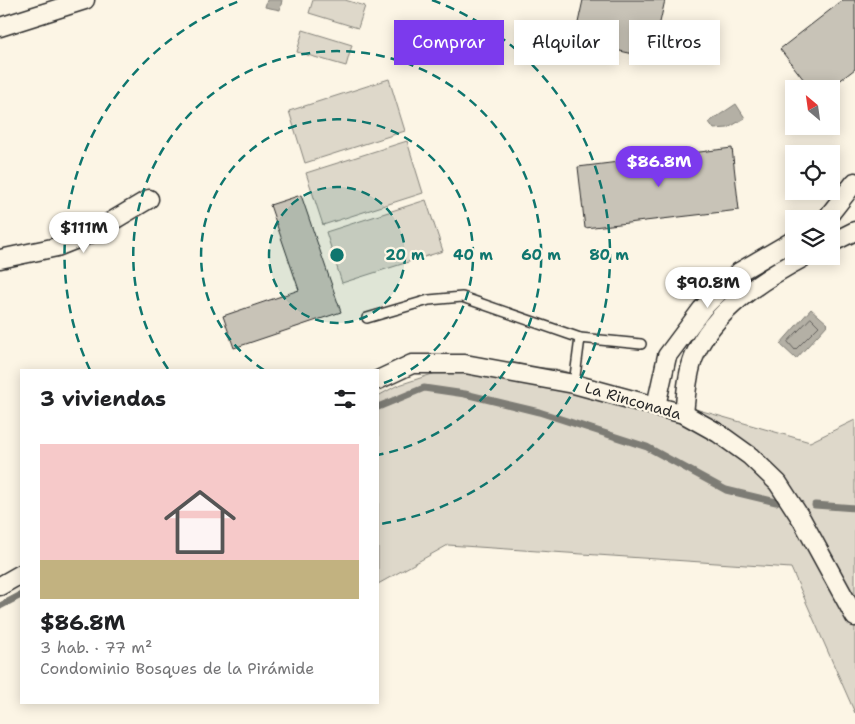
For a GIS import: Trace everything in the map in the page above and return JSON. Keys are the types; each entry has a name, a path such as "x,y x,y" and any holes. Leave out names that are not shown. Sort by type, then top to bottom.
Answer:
{"street":[{"path":"0,27 85,0"},
{"path":"833,210 855,182"},
{"path":"0,259 57,247 92,233 149,199"},
{"path":"840,238 855,231"},
{"path":"656,406 667,356 702,309 739,272 785,245"},
{"path":"684,414 694,358 710,330 734,304 770,275 789,265"},
{"name":"La Rinconada","path":"379,380 412,364 465,364 574,384 684,414 718,433 750,456 778,483 802,520 855,616"},
{"path":"0,586 20,575"}],"lane":[{"path":"367,318 429,300 462,297 580,338 641,344"},
{"path":"574,384 580,338"}],"shaded area":[{"path":"313,0 345,0 365,6 358,28 309,13"},
{"path":"303,30 352,45 346,66 297,52"},
{"path":"389,79 405,131 305,163 289,111"},
{"path":"407,141 423,193 323,225 306,173"},
{"path":"426,200 443,251 342,283 326,232"},
{"path":"469,362 556,369 810,442 855,420 855,713 791,568 448,545 379,583 379,395 396,386"}],"water":[{"path":"267,0 282,0 280,10 265,7"},
{"path":"736,104 745,118 728,128 714,129 709,122"},
{"path":"811,309 828,324 796,359 780,344"}],"building":[{"path":"583,0 665,0 661,20 629,20 629,53 619,51 619,20 579,20"},
{"path":"843,0 855,0 855,69 840,81 804,80 780,49"},
{"path":"732,148 739,210 585,228 578,167"},
{"path":"301,195 341,312 234,348 223,316 299,290 270,205"}],"waterway":[{"path":"379,407 424,388 465,394 539,412 647,447 726,490 776,502"},
{"path":"815,505 855,508"},
{"path":"0,606 20,596"}]}
